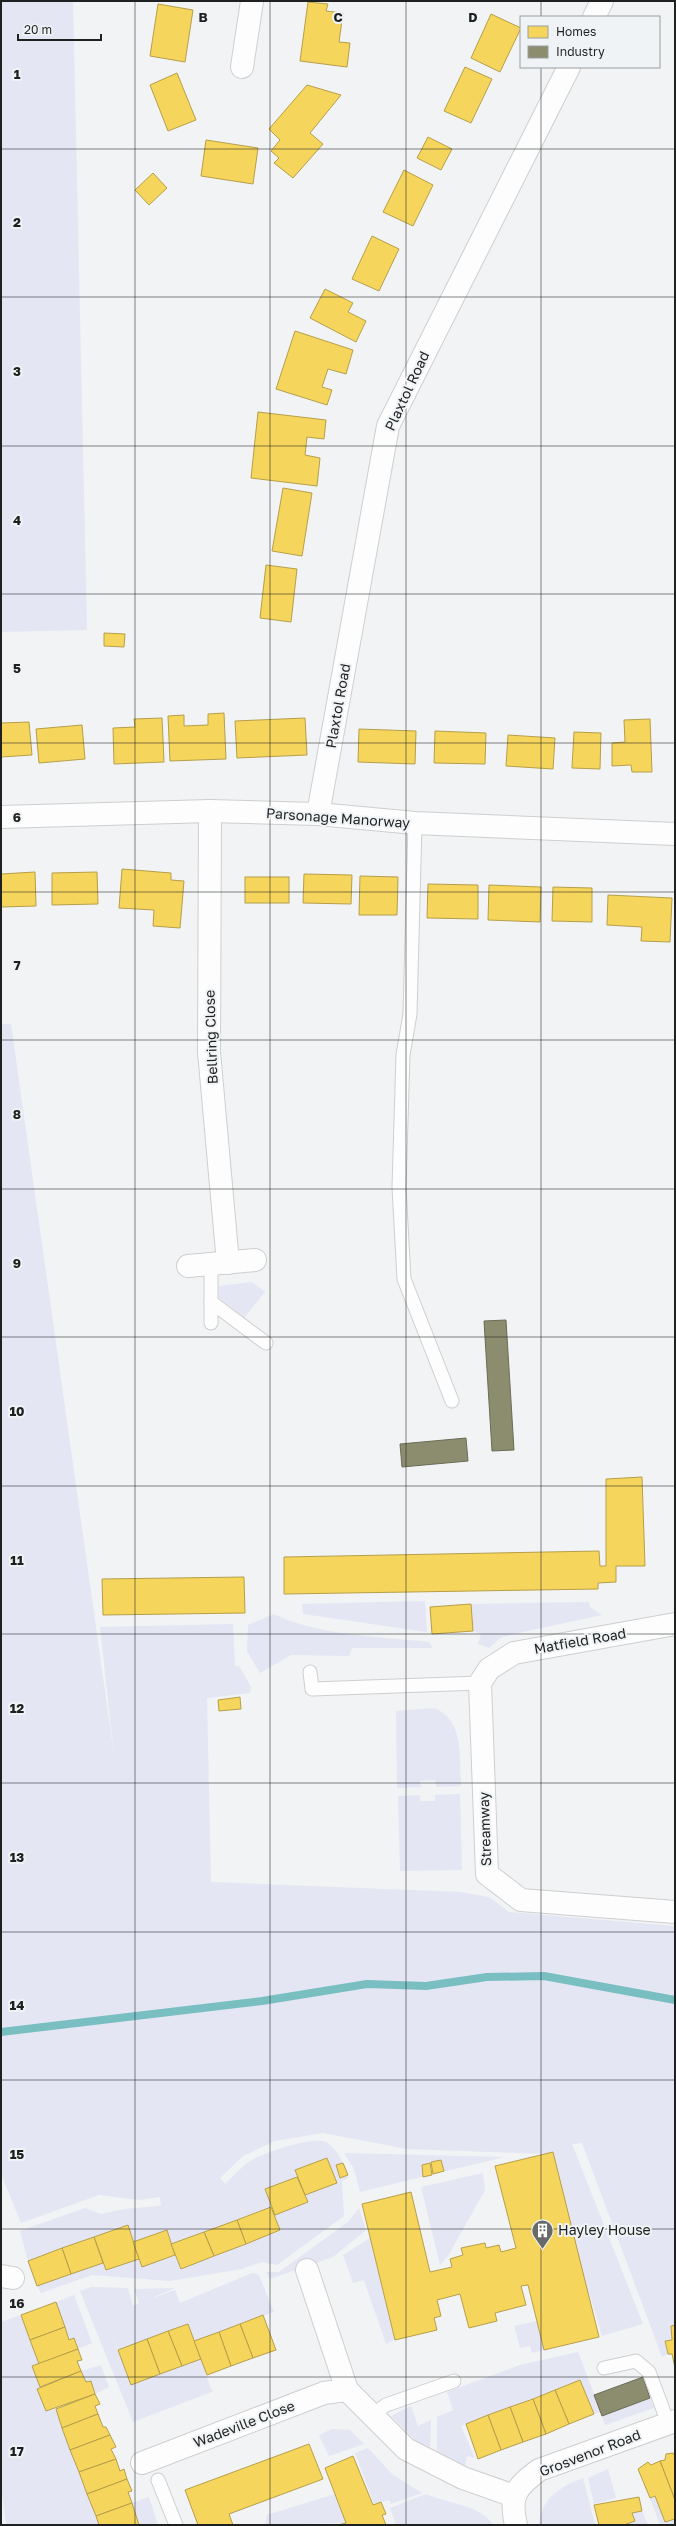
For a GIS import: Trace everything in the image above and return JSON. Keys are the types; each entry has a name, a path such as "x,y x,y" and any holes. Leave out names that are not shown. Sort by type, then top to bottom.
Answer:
{"street":[{"path":"242,68 252,1"},
{"path":"594,16 602,1"},
{"name":"Plaxtol Road","path":"318,814 388,426 568,68"},
{"name":"Parsonage Manorway","path":"1,817 210,811 318,814 415,823 675,834"},
{"name":"Bellring Close","path":"210,811 209,1052 220,1263"},
{"path":"188,1266 255,1260"},
{"name":"Matfield Road","path":"484,1676 514,1653 675,1624"},
{"name":"Streamway","path":"484,1676 486,1874 521,1900 675,1912"},
{"path":"307,2270 348,2390 406,2449 463,2478 514,2496 513,2512 516,2525"},
{"name":"Wadeville Close","path":"142,2463 324,2393 348,2390"},
{"name":"Grosvenor Road","path":"514,2496 522,2483 539,2470 672,2422"}],"lane":[{"path":"415,823 410,1014 403,1055 399,1187 404,1279 452,1400"},
{"path":"211,1322 211,1302 220,1263"},
{"path":"211,1302 266,1343"},
{"path":"310,1672 312,1689 484,1676"},
{"path":"604,2368 636,2361 650,2372 672,2422"},
{"path":"372,2415 386,2404 454,2381"},
{"path":"158,2480 176,2525"}],"shaded area":[{"path":"1,1 73,1 87,630 1,632"},
{"path":"1,1024 11,1024 114,1755 100,1627 233,1624 235,1666 239,1666 251,1687 250,1693 207,1698 211,1882 460,1892 489,1897 509,1912 675,1926 675,2325 671,2327 672,2340 665,2341 668,2354 662,2357 582,2143 572,2144 643,2324 602,2336 547,2154 407,2149 323,2133 275,2141 243,2156 220,2178 225,2184 253,2159 286,2147 309,2141 319,2141 326,2142 334,2148 346,2168 348,2178 342,2181 344,2216 277,2265 262,2262 242,2269 170,2281 92,2275 41,2293 37,2286 103,2263 106,2270 139,2259 142,2266 175,2255 181,2269 280,2231 275,2215 308,2202 305,2195 336,2181 327,2158 295,2170 297,2177 265,2189 271,2207 171,2244 166,2230 133,2242 128,2225 28,2261 20,2231 85,2208 101,2214 124,2209 159,2206 161,2205 160,2197 139,2200 99,2195 21,2223 1,2174"},
{"path":"252,1282 265,1292 244,1318 219,1298 219,1286"},
{"path":"425,1601 427,1632 303,1614 302,1604"},
{"path":"589,1602 590,1607 602,1615 509,1635 500,1638 489,1648 478,1644 481,1634 473,1631 471,1604"},
{"path":"274,1614 309,1627 349,1634 429,1642 433,1648 352,1648 349,1656 291,1655 260,1673 247,1651 248,1625"},
{"path":"434,1708 444,1714 451,1721 456,1731 460,1753 461,1786 436,1787 435,1780 420,1781 421,1787 397,1788 396,1711"},
{"path":"460,1794 462,1870 400,1871 398,1796 420,1795 420,1801 435,1801 435,1795"},
{"path":"344,2153 504,2157 360,2192 354,2169"},
{"path":"483,2173 485,2190 448,2256 440,2265 421,2187"},
{"path":"359,2208 366,2230 333,2257 270,2279 266,2272 279,2272 348,2222"},
{"path":"370,2238 395,2340 386,2344 364,2280 353,2283 343,2255"},
{"path":"252,2273 258,2274 274,2312 194,2341 188,2324 118,2350 111,2334 131,2384 201,2359 211,2389 214,2391 133,2422 80,2291 91,2287 128,2288 133,2306 139,2303 134,2289 175,2288 145,2301 175,2290 180,2303"},
{"path":"74,2295 92,2343 78,2349 74,2338 69,2340 56,2302"},
{"path":"21,2315 39,2364 32,2366 40,2387 37,2389 46,2411 56,2409 99,2525 6,2525 1,2484 1,2378 3,2376 1,2371 1,2322"},
{"path":"537,2321 544,2350 532,2353 530,2346 520,2348 514,2326"},
{"path":"578,2352 601,2412 594,2414 580,2380 461,2426 475,2458 467,2456 465,2466 437,2455 437,2417 453,2410 447,2392 520,2365"},
{"path":"101,2365 109,2387 95,2394 91,2381 86,2382 81,2371"},
{"path":"650,2398 654,2408 605,2425 602,2416"},
{"path":"411,2406 418,2426 431,2420 430,2451 422,2447 391,2416"},
{"path":"332,2429 350,2430 364,2444 329,2456 319,2435"},
{"path":"368,2448 392,2474 422,2493 391,2504 389,2500 374,2504 355,2453"},
{"path":"608,2469 616,2498 594,2504 588,2478"},
{"path":"583,2478 595,2524 539,2525 543,2508 553,2495 567,2485"},
{"path":"335,2494 346,2523 265,2525 267,2515"},
{"path":"426,2494 472,2509 487,2518 493,2525 396,2525 390,2508"},
{"path":"655,2496 675,2519 675,2525 660,2525 650,2498"},
{"path":"149,2497 158,2525 139,2525 132,2503"},
{"path":"642,2511 648,2525 624,2525 635,2521 632,2513"}],"building: Homes":[{"path":"308,2 328,4 326,11 343,13 339,42 350,43 347,67 300,61"},
{"path":"158,4 193,10 185,62 150,56"},
{"path":"491,14 520,28 500,72 471,58"},
{"path":"465,67 492,79 471,123 444,111"},
{"path":"177,73 196,120 168,131 150,85"},
{"path":"307,85 341,95 310,133 323,144 293,178 274,163 279,158 271,151 280,140 269,129"},
{"path":"428,137 452,149 441,170 417,158"},
{"path":"206,140 258,148 253,184 201,176"},
{"path":"404,170 433,185 413,226 383,212"},
{"path":"153,173 167,188 149,205 135,190"},
{"path":"372,236 399,249 379,291 352,279"},
{"path":"325,289 353,303 348,312 366,321 356,342 310,318"},
{"path":"295,331 353,350 346,374 328,369 322,387 332,390 327,405 276,389"},
{"path":"258,412 326,420 324,439 307,437 305,455 320,458 317,486 251,478"},
{"path":"283,488 312,493 302,556 272,551"},
{"path":"266,565 297,569 291,622 260,618"},
{"path":"104,633 125,634 124,647 104,646"},
{"path":"224,713 226,759 170,761 168,716 184,715 184,726 208,725 208,714"},
{"path":"162,718 164,762 114,764 113,728 135,727 134,719"},
{"path":"305,718 307,755 237,758 235,721"},
{"path":"650,719 652,772 632,772 631,765 612,766 612,743 625,742 624,720"},
{"path":"29,722 32,755 1,757 1,723"},
{"path":"82,725 85,759 39,763 36,729"},
{"path":"359,729 416,731 415,764 358,762"},
{"path":"435,731 486,733 485,764 434,763"},
{"path":"574,732 601,733 600,769 572,768"},
{"path":"508,735 555,738 553,769 506,766"},
{"path":"122,869 171,873 171,880 184,881 180,928 153,926 154,910 119,908"},
{"path":"35,872 36,906 1,907 1,874"},
{"path":"97,872 98,904 52,905 52,873"},
{"path":"304,874 352,875 351,904 303,903"},
{"path":"360,876 398,877 397,915 359,915"},
{"path":"245,877 289,877 289,903 245,903"},
{"path":"428,884 478,885 478,919 427,918"},
{"path":"489,885 541,887 540,922 488,920"},
{"path":"553,887 592,888 592,922 552,921"},
{"path":"608,895 672,898 670,942 641,941 642,927 607,925"},
{"path":"642,1477 645,1566 616,1566 616,1582 598,1583 598,1589 284,1594 284,1557 599,1551 600,1566 606,1566 606,1479"},
{"path":"244,1577 245,1613 103,1615 102,1579"},
{"path":"471,1604 473,1631 432,1634 430,1607"},
{"path":"240,1697 241,1709 219,1711 218,1700"},
{"name":"Hayley House","path":"553,2152 599,2337 544,2350 528,2285 521,2286 526,2305 495,2313 497,2321 469,2328 460,2294 437,2300 441,2316 434,2318 437,2330 395,2340 362,2204 411,2192 430,2272 452,2267 450,2259 463,2255 461,2248 485,2243 486,2248 499,2245 501,2252 516,2248 495,2166"},
{"path":"327,2158 337,2183 305,2195 295,2170"},
{"path":"441,2160 444,2171 433,2174 431,2162"},
{"path":"343,2163 348,2175 340,2178 336,2165"},
{"path":"430,2163 432,2175 423,2177 422,2165"},
{"path":"297,2177 308,2202 275,2215 265,2189"},
{"path":"271,2207 280,2230 246,2244 237,2220"},
{"path":"237,2220 246,2244 214,2256 204,2232"},
{"path":"128,2225 139,2259 106,2270 94,2237"},
{"path":"167,2230 175,2255 142,2267 133,2242"},
{"path":"204,2232 214,2256 181,2269 171,2244"},
{"path":"94,2237 103,2263 71,2274 62,2248"},
{"path":"62,2248 71,2274 37,2286 28,2261"},
{"path":"56,2302 65,2327 30,2340 21,2315"},
{"path":"263,2315 276,2350 253,2358 240,2324"},
{"path":"188,2324 201,2359 182,2366 168,2331"},
{"path":"240,2324 253,2358 231,2366 219,2332"},
{"path":"675,2325 675,2368 672,2354 668,2354 665,2341 672,2340 671,2326"},
{"path":"65,2327 69,2340 74,2338 78,2349 39,2364 30,2340"},
{"path":"168,2331 182,2366 160,2374 147,2339"},
{"path":"219,2332 231,2366 207,2375 194,2341"},
{"path":"147,2339 160,2374 131,2385 118,2350"},
{"path":"78,2349 82,2360 77,2361 81,2371 40,2387 32,2366"},
{"path":"81,2371 86,2382 91,2381 95,2394 46,2411 37,2389"},
{"path":"580,2380 594,2414 569,2424 555,2390"},
{"path":"555,2390 569,2424 546,2434 533,2399"},
{"path":"95,2394 100,2404 95,2406 98,2414 62,2428 56,2409"},
{"path":"533,2399 546,2434 523,2442 510,2407"},
{"path":"510,2407 523,2442 501,2450 488,2415"},
{"path":"98,2414 103,2427 106,2427 110,2435 70,2450 62,2428"},
{"path":"488,2415 501,2450 478,2459 466,2424"},
{"path":"110,2435 116,2447 111,2449 116,2459 79,2472 70,2450"},
{"path":"309,2444 323,2479 229,2514 233,2525 198,2525 185,2490"},
{"path":"673,2453 675,2456 675,2500 660,2461 665,2460 666,2454"},
{"path":"353,2456 373,2505 381,2502 386,2514 382,2515 386,2525 338,2525 346,2523 325,2468"},
{"path":"116,2459 120,2471 124,2469 127,2479 87,2494 79,2472"},
{"path":"660,2461 675,2500 675,2519 665,2522 655,2496 650,2498 638,2469 648,2462 651,2465"},
{"path":"127,2479 132,2491 128,2492 132,2503 96,2516 87,2494"},
{"path":"639,2497 642,2511 632,2513 635,2521 624,2525 599,2525 594,2505"},
{"path":"132,2503 139,2525 99,2525 96,2516"}],"building: Industry":[{"path":"506,1320 514,1450 492,1451 484,1321"},
{"path":"466,1438 468,1461 402,1467 400,1444"},
{"path":"643,2377 650,2398 602,2416 594,2395"}],"waterway":[{"path":"1,2032 262,2001 367,1984 426,1986 487,1977 544,1976 675,2000"}],"place":[{"name":"Hayley House","path":"543,2250"}]}
